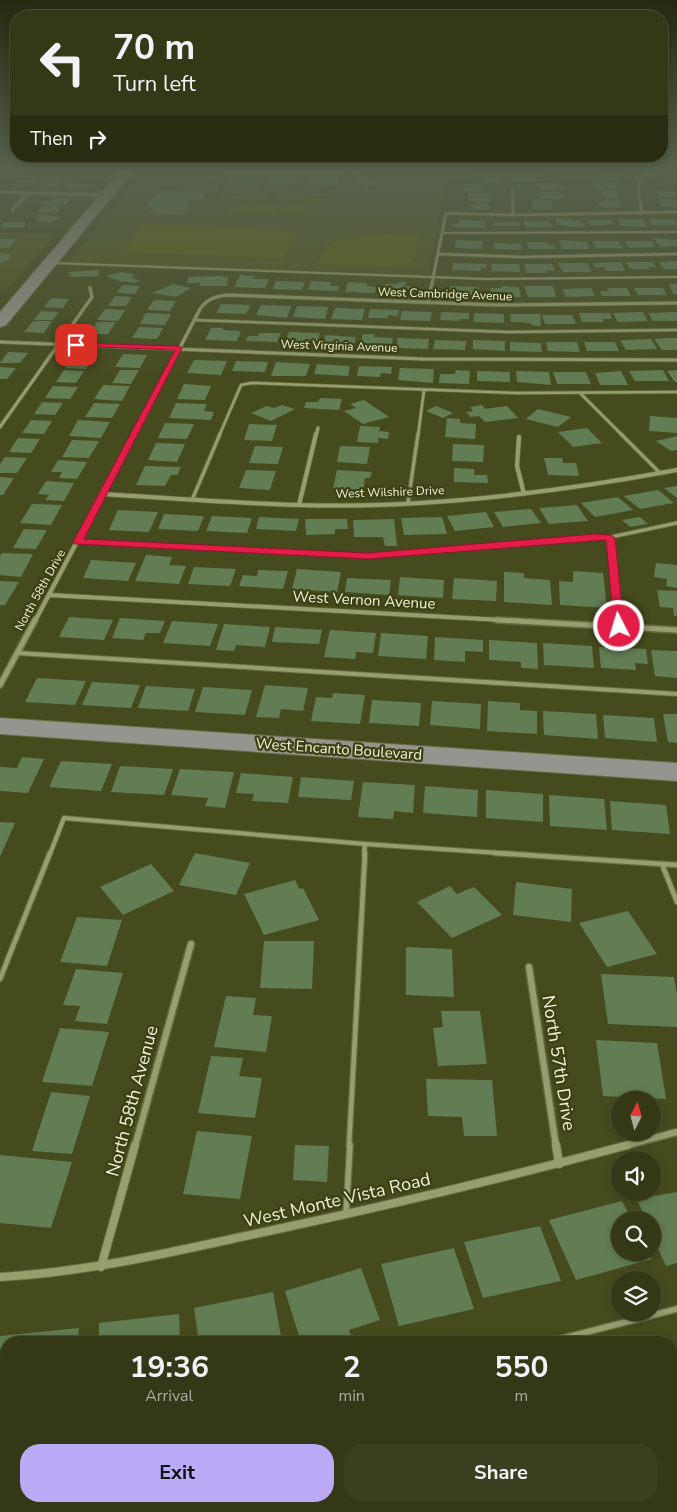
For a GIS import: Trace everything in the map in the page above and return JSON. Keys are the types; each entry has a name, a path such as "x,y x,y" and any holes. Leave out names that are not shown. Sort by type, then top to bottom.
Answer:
{"main road":[{"path":"0,322 69,240"},
{"name":"West Encanto Boulevard","path":"0,726 677,772"}],"street":[{"path":"428,303 441,240"},
{"path":"438,254 521,257 677,254"},
{"path":"0,427 92,297 90,288"},
{"name":"West Cambridge Avenue","path":"212,296 497,305 677,303"},
{"name":"North 58th Drive","path":"0,685 78,542 204,301 212,296"},
{"name":"West Virginia Avenue","path":"0,342 474,361 588,362 677,360"},
{"path":"299,505 318,428"},
{"path":"518,437 516,470 524,494"},
{"name":"West Wilshire Drive","path":"102,494 299,505 408,504 524,494 677,470"},
{"name":"West Vernon Avenue","path":"49,594 677,630"},
{"name":"North 58th Avenue","path":"102,1267 191,944"},
{"name":"North 57th Drive","path":"529,967 559,1164"},
{"name":"West Monte Vista Road","path":"0,1277 102,1267 346,1215 559,1164 677,1132"}],"lane":[{"path":"49,263 535,280 677,277"},
{"path":"194,320 508,332 677,330"},
{"path":"192,500 241,385 251,383 581,394 677,392"},
{"path":"408,504 424,390"},
{"path":"581,394 660,473"},
{"path":"78,542 368,556 594,537 611,538 677,523"},
{"path":"611,538 619,626"},
{"path":"17,653 677,694"},
{"path":"0,979 64,818 365,844 677,865"},
{"path":"346,1215 365,844"},
{"path":"662,864 677,902"},
{"path":"571,1336 677,1309"}],"shaded area":[{"path":"0,240 51,240 6,291 0,291"},
{"path":"87,240 435,240 429,275 69,262"},
{"path":"131,240 292,240 284,258 122,252"},
{"path":"418,240 415,257 409,264 387,267 318,264 325,247 339,241"}],"building":[{"path":"0,240 17,240 9,248 0,248"},
{"path":"456,240 483,241 482,249 455,248"},
{"path":"559,240 587,242 590,249 562,249"},
{"path":"655,240 677,240 677,246 661,247"},
{"path":"592,241 618,241 623,248 596,248"},
{"path":"625,241 651,241 655,247 629,248"},
{"path":"526,242 547,242 548,245 554,245 556,249 529,249"},
{"path":"494,243 521,244 522,250 494,249"},
{"path":"0,253 10,254 10,259 0,264"},
{"path":"677,261 677,269 664,269 659,262"},
{"path":"621,262 625,271 606,271 604,267 595,268 593,263"},
{"path":"626,262 653,262 656,267 649,267 651,269 630,269"},
{"path":"453,263 487,264 486,268 481,268 481,271 452,270"},
{"path":"558,263 587,263 592,272 563,272"},
{"path":"491,264 519,264 520,272 492,271"},
{"path":"524,264 552,264 555,271 546,270 547,273 527,273"},
{"path":"99,270 99,276 69,277 69,272"},
{"path":"121,272 136,275 131,277 140,281 132,283 121,282 106,276"},
{"path":"240,275 255,276 253,279 269,279 265,288 234,287"},
{"path":"188,277 228,277 227,286 199,286 200,283 187,283"},
{"path":"276,281 305,282 302,290 273,289"},
{"path":"311,281 331,282 330,286 339,286 338,291 308,290"},
{"path":"348,282 367,283 367,286 376,287 375,293 345,292"},
{"path":"398,282 406,282 405,286 413,286 412,294 381,293 383,284 397,284"},
{"path":"173,284 191,288 176,297 152,293"},
{"path":"669,284 677,284 677,294 673,294"},
{"path":"122,285 140,286 135,294 117,293"},
{"path":"450,286 479,287 479,296 449,294"},
{"path":"501,286 519,287 521,297 492,297 490,288 502,288"},
{"path":"524,286 553,286 556,297 528,297"},
{"path":"591,288 595,296 566,297 562,289"},
{"path":"607,288 627,288 631,296 602,296 600,291 609,291"},
{"path":"634,288 663,288 667,295 638,295"},
{"path":"115,296 132,297 126,306 108,306"},
{"path":"51,298 69,299 63,308 44,307"},
{"path":"154,300 176,301 170,311 147,310"},
{"path":"221,304 251,305 246,314 216,313"},
{"path":"261,305 291,306 287,318 256,315"},
{"path":"297,306 328,307 325,319 293,317"},
{"path":"335,308 365,309 362,320 331,319"},
{"path":"105,309 125,310 118,321 97,320"},
{"path":"370,309 399,310 398,316 388,315 388,318 368,318"},
{"path":"41,311 59,312 53,320 34,320"},
{"path":"402,311 432,312 430,321 400,320"},
{"path":"441,312 469,313 469,319 460,319 460,321 440,320"},
{"path":"643,312 648,321 618,322 613,313"},
{"path":"677,312 677,321 653,321 648,313"},
{"path":"146,313 171,314 165,325 140,324"},
{"path":"474,313 504,314 504,323 474,322"},
{"path":"579,313 610,313 612,319 602,319 604,322 582,322"},
{"path":"510,314 540,314 541,326 531,325 531,323 511,322"},
{"path":"542,315 572,315 576,324 545,324"},
{"path":"33,321 52,321 44,333 24,332"},
{"path":"97,322 116,322 108,334 88,334"},
{"path":"139,327 163,328 157,339 132,338"},
{"path":"211,328 241,331 237,341 205,340"},
{"path":"289,332 320,333 317,344 285,343"},
{"path":"259,333 281,333 277,342 246,341 248,336 258,336"},
{"path":"363,334 375,334 374,337 393,338 391,347 360,346"},
{"path":"325,335 356,337 354,346 323,344"},
{"path":"398,338 429,339 428,349 396,348"},
{"path":"677,338 677,350 662,350 654,339"},
{"path":"651,339 657,349 626,350 620,340"},
{"path":"435,340 466,341 465,350 433,349"},
{"path":"473,340 505,341 505,351 473,349"},
{"path":"510,342 541,343 542,352 510,351"},
{"path":"546,342 577,342 580,352 548,351"},
{"path":"584,342 615,342 619,351 587,351"},
{"path":"8,352 28,353 20,363 0,363"},
{"path":"123,354 147,355 140,368 115,367"},
{"path":"74,355 94,356 86,369 65,368"},
{"path":"194,360 227,361 221,375 187,373"},
{"path":"236,361 268,362 265,372 232,371"},
{"path":"276,362 310,364 306,376 271,376"},
{"path":"317,364 350,366 348,376 314,374"},
{"path":"359,366 392,367 391,374 381,373 380,377 357,376"},
{"path":"0,367 16,368 7,379 0,379"},
{"path":"400,368 434,369 433,383 398,380"},
{"path":"64,370 84,371 76,383 56,382"},
{"path":"120,370 139,370 131,384 112,383"},
{"path":"456,370 470,371 469,384 439,383 440,374 455,374"},
{"path":"663,370 669,381 635,381 629,371"},
{"path":"677,370 677,382 675,382 667,371"},
{"path":"477,371 510,372 510,382 477,381"},
{"path":"516,371 549,372 551,385 517,382"},
{"path":"621,371 628,385 600,385 595,373"},
{"path":"553,372 586,372 591,384 557,384"},
{"path":"184,384 211,386 205,400 177,399"},
{"path":"103,385 130,386 122,401 94,399"},
{"path":"53,386 78,387 70,399 45,398"},
{"path":"320,398 342,399 339,410 304,408 306,402 318,402"},
{"path":"364,400 389,417 363,424 344,411 356,408 350,404"},
{"path":"42,402 63,403 55,415 34,414"},
{"path":"94,403 120,404 112,418 85,417"},
{"path":"176,403 207,404 204,411 214,412 211,420 169,418"},
{"path":"282,405 295,409 271,421 251,413 267,406 274,408"},
{"path":"482,405 485,409 507,406 518,418 485,422 479,416 471,417 466,412 473,411 470,407"},
{"path":"436,406 453,413 443,418 426,411"},
{"path":"538,409 571,417 558,427 526,419"},
{"path":"650,416 677,418 677,433 649,431"},
{"path":"447,418 460,419 460,423 476,424 475,439 445,437"},
{"path":"31,420 52,421 44,434 22,433"},
{"path":"78,420 110,422 101,438 69,436"},
{"path":"165,423 194,424 187,439 158,438"},
{"path":"249,424 277,425 272,441 244,440"},
{"path":"360,426 380,427 379,431 389,432 388,439 378,438 378,443 357,442"},
{"path":"587,428 602,443 573,447 558,432"},
{"path":"677,436 677,450 671,451 656,441"},
{"path":"18,438 40,439 31,453 9,452"},
{"path":"72,440 99,441 89,458 62,457"},
{"path":"156,443 185,444 177,462 148,460"},
{"path":"453,444 484,445 483,462 452,461"},
{"path":"255,446 283,447 278,464 249,463"},
{"path":"340,446 370,447 367,464 337,462"},
{"path":"5,457 27,458 17,473 0,473 0,464"},
{"path":"544,458 562,458 563,463 576,463 579,476 548,475"},
{"path":"58,460 87,462 77,479 59,478 62,472 51,472"},
{"path":"145,466 181,467 177,475 171,475 165,486 136,485"},
{"path":"454,468 474,469 474,475 487,475 488,483 454,482"},
{"path":"246,470 276,471 270,490 239,488"},
{"path":"337,470 372,472 370,478 365,478 363,490 333,488"},
{"path":"0,477 14,478 3,495 0,495"},
{"path":"46,481 74,483 64,501 45,500 49,495 38,494"},
{"path":"677,486 677,498 664,488"},
{"path":"658,490 674,503 640,509 624,496"},
{"path":"618,497 633,510 595,517 581,503"},
{"path":"32,504 62,505 51,525 20,523"},
{"path":"577,505 588,521 549,524 539,508"},
{"path":"531,509 541,523 503,527 494,512"},
{"path":"118,510 158,512 149,532 109,530"},
{"path":"486,512 494,527 455,531 447,516"},
{"path":"164,514 204,516 198,531 158,529"},
{"path":"212,516 252,518 247,533 206,531"},
{"path":"259,517 299,519 296,531 256,529"},
{"path":"442,517 447,534 404,535 401,518"},
{"path":"640,517 648,524 630,527 622,520"},
{"path":"305,519 347,519 348,529 335,529 335,534 306,535"},
{"path":"394,519 397,546 385,546 383,537 354,537 353,520"},
{"path":"24,529 47,530 36,549 13,548"},
{"path":"2,553 33,554 21,577 0,575 0,556"},
{"path":"146,555 172,557 169,565 186,566 179,584 135,581"},
{"path":"91,560 136,563 128,581 83,578"},
{"path":"656,563 677,565 677,588 666,586 667,579 654,577"},
{"path":"194,567 236,569 230,586 188,584"},
{"path":"297,569 341,572 337,592 292,589"},
{"path":"258,570 288,571 283,589 239,586 243,575 257,576"},
{"path":"573,571 603,573 607,608 560,605 559,581 573,582"},
{"path":"504,572 524,573 524,578 550,580 552,605 504,602"},
{"path":"400,577 444,580 443,598 398,595"},
{"path":"347,578 391,580 389,595 345,592"},
{"path":"454,578 497,581 496,601 452,599"},
{"path":"0,581 19,582 5,605 0,605"},
{"path":"657,590 677,591 677,616 674,616 673,608 660,607"},
{"path":"69,617 113,620 104,640 59,637"},
{"path":"120,618 165,621 160,633 146,633 143,640 112,638"},
{"path":"172,621 218,624 210,646 163,643"},
{"path":"224,624 270,627 265,647 236,645 234,651 216,650"},
{"path":"275,627 322,630 319,644 272,642"},
{"path":"330,630 376,633 373,653 356,652 355,659 324,657"},
{"path":"381,633 428,636 426,659 378,656"},
{"path":"435,637 483,640 483,652 465,651 465,662 434,660"},
{"path":"489,640 537,643 538,669 521,668 521,662 489,660"},
{"path":"543,643 592,646 594,668 544,665"},
{"path":"599,647 646,649 648,664 635,663 636,670 601,668"},
{"path":"651,650 677,651 677,678 655,676"},
{"path":"37,678 86,681 75,705 25,702"},
{"path":"92,682 140,685 131,708 82,705"},
{"path":"265,685 308,688 303,711 281,709 279,718 256,717"},
{"path":"146,686 195,689 188,711 138,708"},
{"path":"203,687 252,690 245,715 195,712"},
{"path":"333,693 365,695 360,724 311,721 316,697 332,698"},
{"path":"372,700 421,703 419,726 369,723"},
{"path":"432,701 481,704 480,729 430,725"},
{"path":"488,701 520,703 520,710 537,711 537,734 487,731"},
{"path":"543,711 596,714 598,739 544,735"},
{"path":"663,714 677,714 677,743 668,742"},
{"path":"603,715 654,718 657,742 605,738"},
{"path":"22,757 44,759 28,793 0,791 0,767 17,768"},
{"path":"61,761 112,764 101,791 49,787"},
{"path":"120,766 173,769 164,795 111,792"},
{"path":"180,769 234,772 225,808 205,806 208,798 171,795"},
{"path":"241,773 293,777 288,803 252,801 254,794 236,793"},
{"path":"301,777 354,781 351,800 298,797"},
{"path":"363,782 415,785 413,813 394,811 393,819 358,817"},
{"path":"425,786 478,790 477,817 423,813"},
{"path":"486,790 543,794 543,822 486,818"},
{"path":"549,795 604,799 607,830 550,826"},
{"path":"610,801 666,805 670,834 612,830"},
{"path":"0,822 15,823 0,857"},
{"path":"195,853 250,863 236,895 179,885"},
{"path":"151,864 174,891 123,915 100,887"},
{"path":"295,880 299,889 303,888 319,920 264,935 244,894"},
{"path":"516,882 572,889 571,922 513,915"},
{"path":"450,886 457,894 474,887 502,915 452,938 417,902"},
{"path":"628,911 657,954 607,967 579,923"},
{"path":"77,917 122,920 107,966 60,962"},
{"path":"264,941 314,941 312,989 260,988"},
{"path":"406,947 452,949 454,997 406,995"},
{"path":"76,969 123,973 107,1024 75,1021 80,1006 63,1005"},
{"path":"601,974 674,977 677,995 677,1027 608,1024"},
{"path":"226,996 256,998 253,1015 272,1016 266,1052 214,1047"},
{"path":"441,1011 480,1011 487,1064 438,1066 433,1028 443,1027"},
{"path":"60,1028 109,1032 92,1086 42,1082"},
{"path":"596,1040 657,1043 666,1099 661,1099 661,1091 611,1091 611,1096 603,1096"},
{"path":"211,1056 243,1058 239,1076 262,1078 255,1118 198,1113"},
{"path":"426,1079 492,1080 497,1136 464,1136 462,1117 428,1116"},
{"path":"51,1092 90,1096 72,1154 32,1151"},
{"path":"197,1131 252,1136 240,1199 183,1194"},
{"path":"295,1145 329,1146 327,1182 293,1180"},
{"path":"0,1155 72,1162 51,1228 0,1223"},
{"path":"677,1192 677,1263 666,1266 661,1255 661,1211 642,1211 638,1201 661,1201 661,1195"},
{"path":"622,1201 627,1211 611,1211 611,1261 645,1261 576,1280 549,1220"},
{"path":"540,1226 561,1281 483,1298 464,1242"},
{"path":"454,1248 474,1309 399,1326 381,1264"},
{"path":"361,1268 380,1320 349,1330 352,1336 299,1336 285,1291"},
{"path":"273,1292 281,1336 198,1336 194,1308"},
{"path":"179,1314 180,1336 99,1336 99,1323"},
{"path":"79,1328 78,1336 0,1336"}],"route":[{"path":"76,345 179,348 78,542 368,556 594,537 611,538 619,626"}]}
